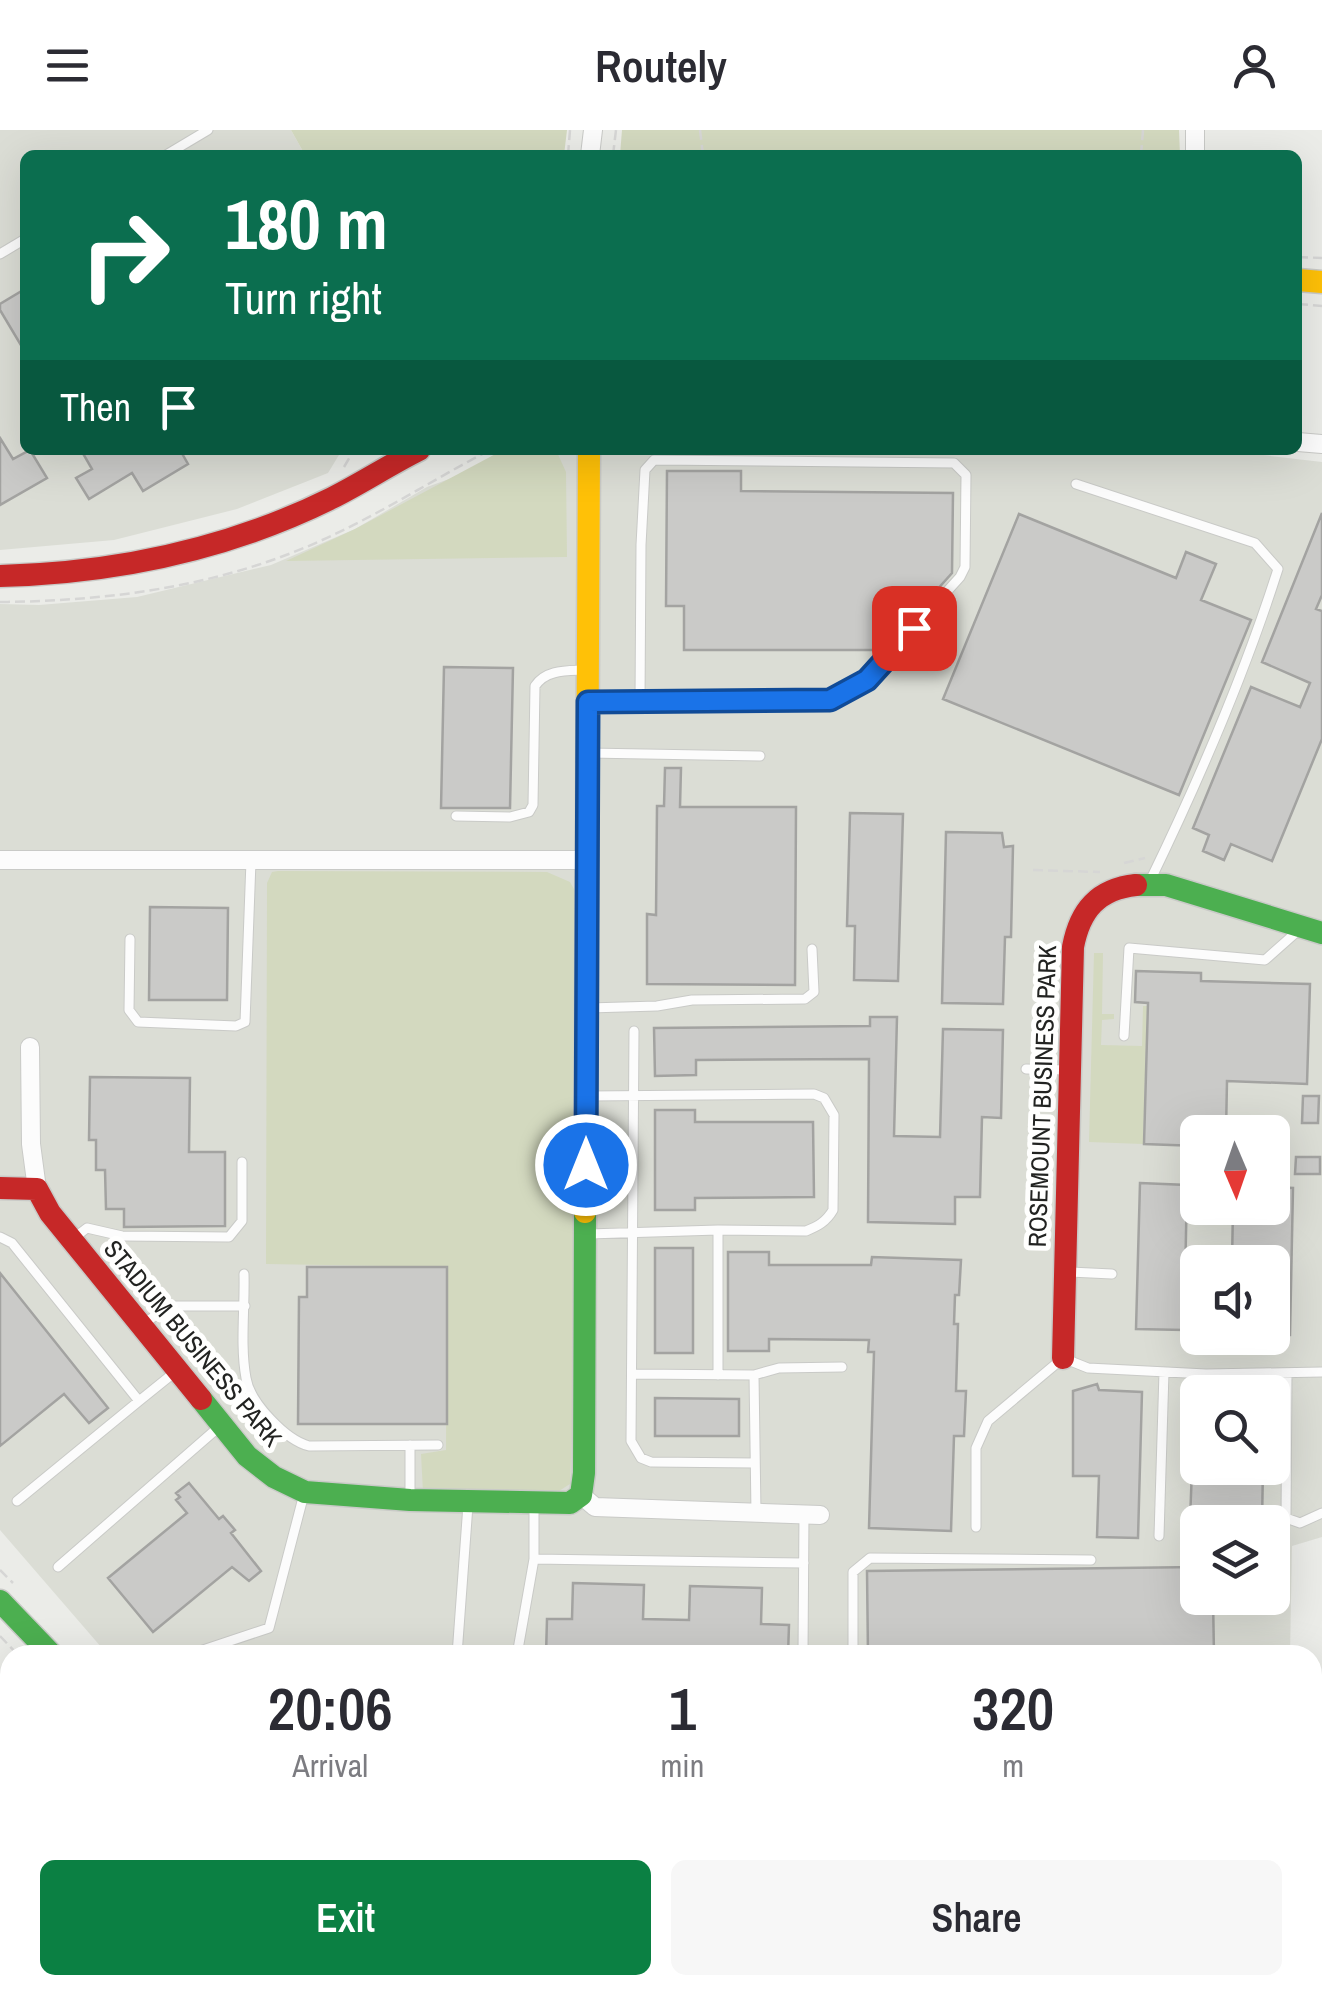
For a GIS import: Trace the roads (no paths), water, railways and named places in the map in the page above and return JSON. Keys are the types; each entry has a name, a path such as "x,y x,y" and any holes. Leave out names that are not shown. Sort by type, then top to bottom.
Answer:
{"street":[{"path":"0,576 115,570 197,552 332,498 410,455"},
{"path":"589,455 581,1496 595,1506 812,1514"},
{"path":"0,860 588,860"},
{"name":"ROSEMOUNT BUSINESS PARK","path":"1062,1358 1075,928 1082,912 1104,893 1149,883 1312,930"},
{"path":"0,1188 37,1189 31,1144 30,1046"},
{"name":"STADIUM BUSINESS PARK","path":"37,1189 72,1240 264,1472 305,1492 410,1500 570,1504 581,1496"},
{"path":"0,1601 42,1645"}],"lane":[{"path":"174,150 208,130"},
{"path":"588,702 830,700 867,680 965,567 964,469 954,463 654,460 645,470 640,701"},
{"path":"1076,484 1255,543 1278,568 1257,635 1180,820 1149,883"},
{"path":"456,816 510,817 530,812 534,805 535,686 551,673 588,670"},
{"path":"588,753 760,756"},
{"path":"130,939 129,1010 138,1022 236,1026 245,1022 250,861"},
{"path":"1124,1036 1129,948 1265,960 1312,930"},
{"path":"587,1008 657,1006 692,1000 805,999 814,992 812,949"},
{"path":"634,1031 631,1441 640,1458 651,1462 755,1463"},
{"path":"1026,1069 1069,1070"},
{"path":"585,1234 806,1231 828,1220 832,1210 831,1106 824,1098 814,1094 586,1096"},
{"path":"72,1240 87,1228 122,1236 230,1237 242,1221 242,1162"},
{"path":"718,1230 718,1375"},
{"path":"0,1238 12,1243 140,1400"},
{"path":"1065,1272 1112,1274"},
{"path":"244,1274 246,1378 291,1439 310,1446 438,1445"},
{"path":"142,1325 171,1306 245,1306"},
{"path":"976,1527 976,1448 988,1421 1062,1358 1088,1368 1322,1372"},
{"path":"632,1374 754,1374 779,1368 842,1367"},
{"path":"17,1501 178,1370"},
{"path":"1159,1536 1164,1372"},
{"path":"754,1374 756,1513"},
{"path":"1287,1374 1286,1518 1300,1523 1322,1513"},
{"path":"58,1568 222,1424"},
{"path":"410,1446 410,1500"},
{"path":"218,1645 268,1628 305,1492"},
{"path":"458,1645 469,1502"},
{"path":"519,1645 534,1559 534,1504"},
{"path":"803,1645 804,1563 812,1514"},
{"path":"854,1645 854,1572 870,1558 1092,1560"},
{"path":"534,1559 804,1563"}]}
